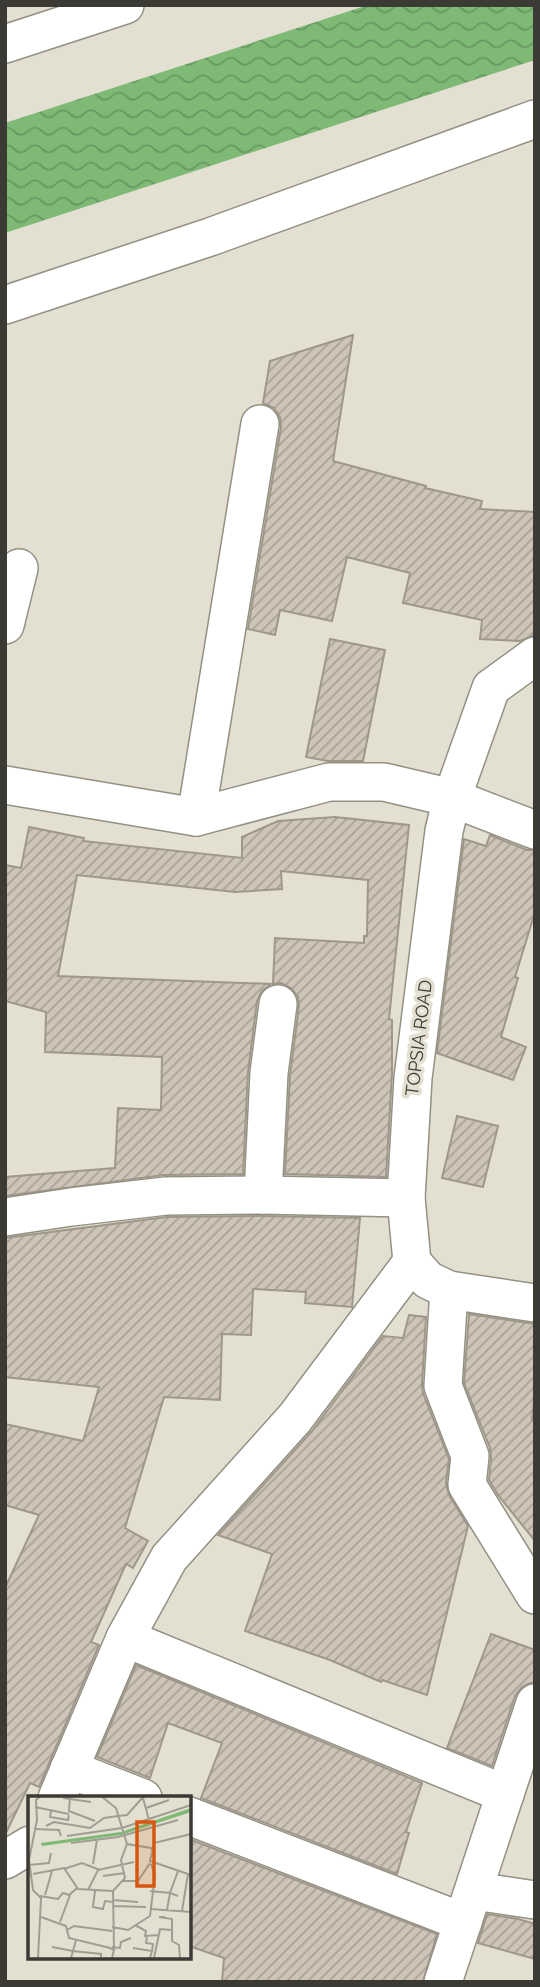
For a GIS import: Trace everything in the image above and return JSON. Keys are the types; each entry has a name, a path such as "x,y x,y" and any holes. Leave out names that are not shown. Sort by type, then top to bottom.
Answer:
{"street":[{"path":"5,44 125,5"},
{"path":"5,305 210,237 535,120"},
{"path":"195,817 260,424"},
{"path":"5,625 19,568"},
{"name":"TOPSIA ROAD","path":"412,1262 406,1198 413,1078 444,831 452,798 491,688 535,656"},
{"path":"5,785 195,817 329,782 384,782 452,798 535,830"},
{"path":"263,1195 270,1073 278,1004"},
{"path":"5,1217 166,1196 406,1198"},
{"path":"132,1796 63,1784 125,1638 169,1558 295,1418 412,1262 428,1280 449,1290 535,1303"},
{"path":"449,1290 443,1386 470,1456 467,1485 535,1595"},
{"path":"125,1638 505,1794"},
{"path":"443,1982 535,1703"},
{"path":"191,1817 468,1906 535,1900"},
{"path":"5,1860 28,1846"}],"water":[{"path":"368,5 535,5 535,60 5,233 5,123"}],"building":[{"path":"353,335 333,461 426,486 425,488 482,501 480,509 535,512 535,635 520,641 480,639 482,620 403,603 410,573 347,557 332,621 280,610 275,635 248,629 281,427 280,417 274,408 263,403 270,361"},
{"path":"330,639 385,650 363,761 328,761 306,757"},
{"path":"335,817 409,825 389,1019 392,1020 392,1074 386,1177 285,1174 290,1075 299,1006 298,997 291,988 281,983 273,984 275,938 364,943 364,936 367,936 368,880 281,871 282,889 235,892 77,875 58,976 271,984 262,991 257,1001 248,1072 243,1174 164,1175 5,1196 5,1177 115,1168 118,1108 161,1110 162,1057 45,1052 46,1012 5,1001 5,865 21,868 29,827 84,838 83,841 242,858 242,837 278,821"},
{"path":"490,835 527,850 535,850 535,912 515,977 518,978 501,1037 526,1047 513,1080 437,1053 464,839 486,846"},
{"path":"457,1116 498,1126 483,1187 442,1178"},
{"path":"167,1217 360,1218 352,1307 305,1303 306,1292 253,1289 251,1335 222,1334 220,1400 164,1397 125,1528 148,1541 133,1568 126,1564 91,1642 99,1645 39,1787 30,1783 5,1835 5,1588 39,1515 5,1505 5,1424 83,1441 99,1387 5,1377 5,1238"},
{"path":"469,1314 535,1324 535,1392 532,1420 535,1420 535,1541 489,1480 490,1448 464,1383"},
{"path":"409,1315 426,1317 423,1393 449,1459 446,1483 449,1495 468,1526 427,1695 382,1680 381,1682 330,1660 245,1631 272,1554 218,1535 312,1431 383,1336 403,1338"},
{"path":"491,1634 535,1650 535,1683 522,1687 515,1696 492,1766 447,1748"},
{"path":"136,1665 422,1783 406,1832 409,1833 397,1874 201,1798 222,1743 168,1723 150,1778 97,1757"},
{"path":"191,1840 437,1934 423,1982 222,1982 224,1958 191,1947"},
{"path":"487,1914 535,1924 535,1959 478,1943"}]}
